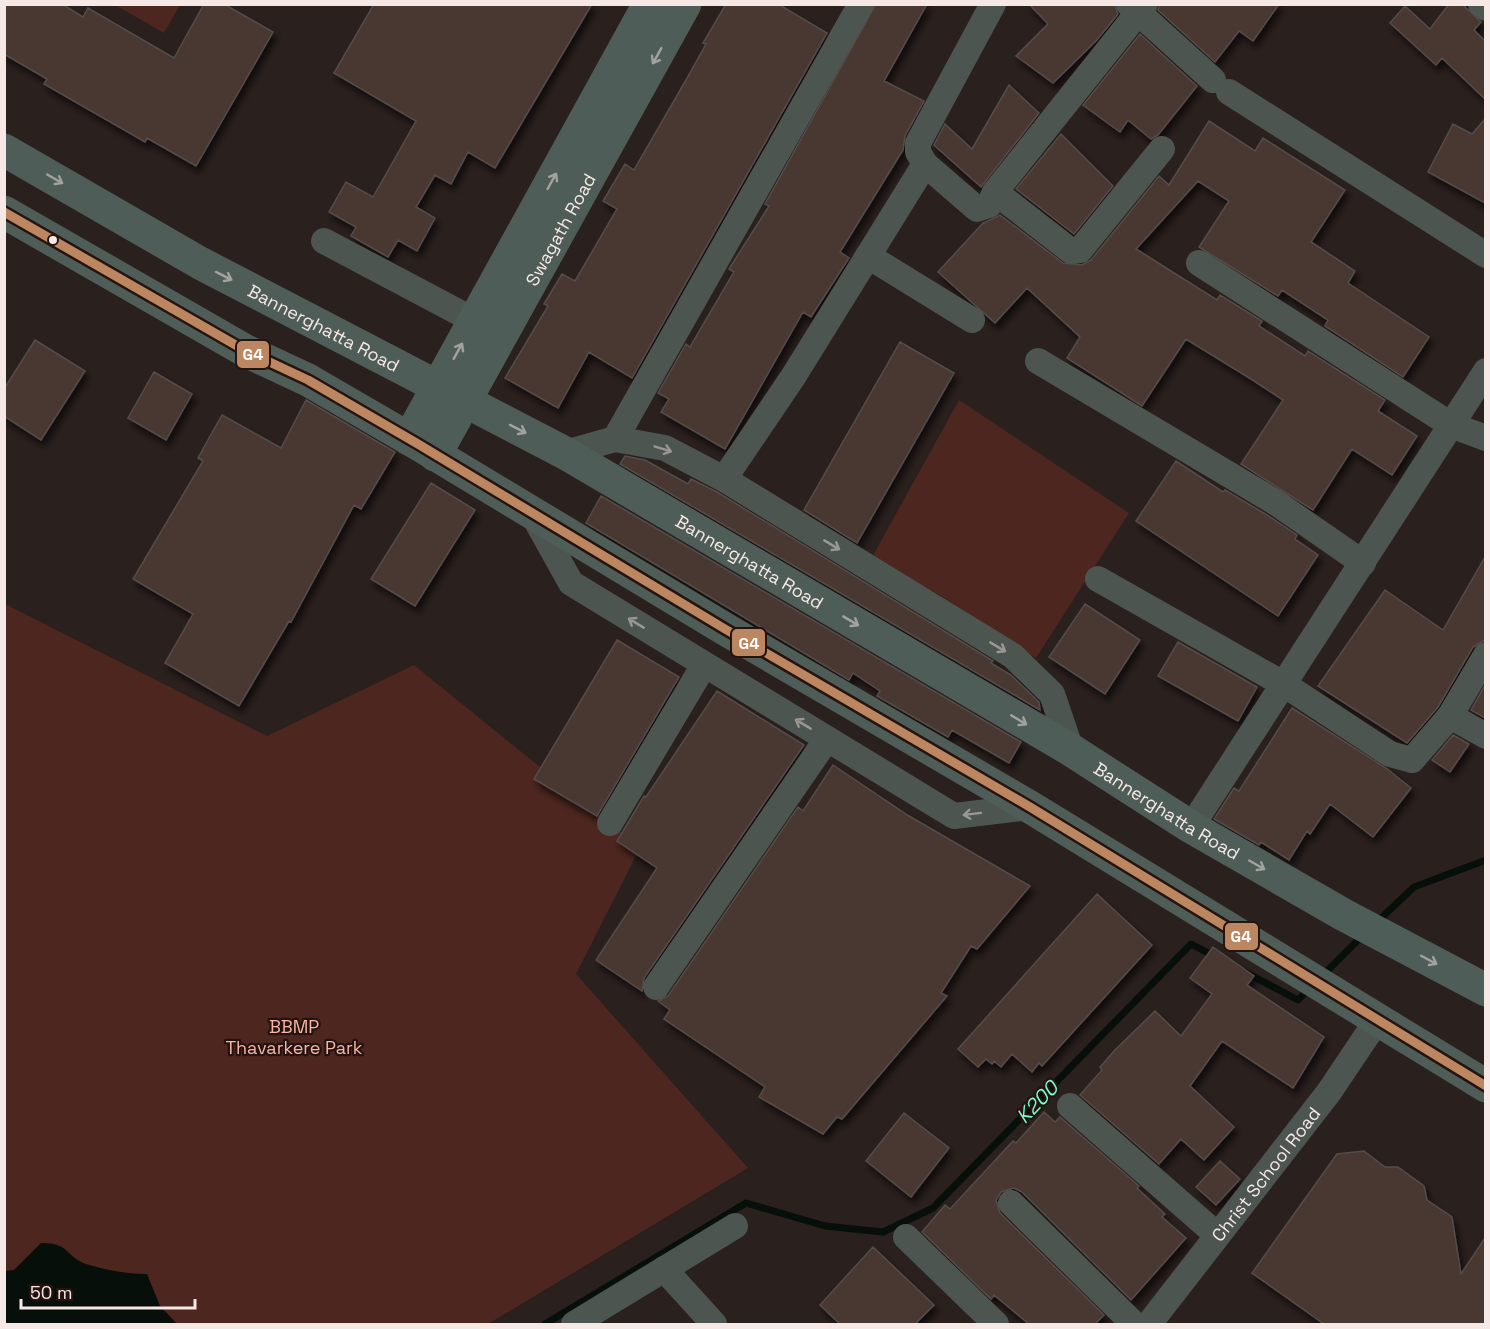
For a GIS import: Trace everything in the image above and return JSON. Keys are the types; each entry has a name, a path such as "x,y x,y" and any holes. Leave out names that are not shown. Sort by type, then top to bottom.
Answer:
{"main road":[{"name":"Swagath Road","path":"422,447 466,402 539,238 649,4"},
{"name":"Swagath Road","path":"422,447 438,386 475,321 539,238 685,4"},
{"name":"Bannerghatta Road","path":"4,150 200,263 565,453 1071,750 1191,827 1344,915 1485,990"},
{"path":"4,212 246,351 308,380 422,447 1030,807 1485,1086"}],"street":[{"path":"615,440 861,4"},
{"path":"993,4 918,143 918,152 925,164 977,208 989,205 995,192 1137,8 1221,86 1485,255"},
{"path":"1481,4 1485,8"},
{"path":"995,192 1071,251 1076,252 1129,192 1162,149"},
{"path":"724,480 803,361 925,164"},
{"path":"324,241 475,321"},
{"path":"868,256 972,320"},
{"path":"1199,263 1451,425 1485,438"},
{"path":"1038,361 1275,502 1363,563"},
{"path":"1191,827 1285,685 1485,372"},
{"path":"565,453 615,440 665,448 724,480 1013,656 1052,694 1071,750"},
{"path":"532,513 571,583 954,816 1030,807"},
{"path":"1098,579 1285,685 1390,754 1403,760 1412,760 1450,716 1485,655"},
{"path":"610,823 704,665"},
{"path":"1450,716 1485,736"},
{"path":"656,987 827,739"},
{"name":"Christ School Road","path":"1149,1324 1329,1092 1378,1019"},
{"path":"1070,1106 1217,1235"},
{"path":"1011,1203 1134,1324"},
{"path":"574,1324 735,1226"},
{"path":"906,1237 996,1324"},
{"path":"664,1269 714,1324"}],"green space":[{"path":"115,5 180,5 164,33"},
{"path":"959,400 1129,513 1036,658 938,594 871,559"},
{"name":"BBMP Thavarkere Park","path":"5,606 267,736 414,665 640,848 576,974 748,1168 488,1324 5,1324"}],"shaded area":[{"path":"41,1243 58,1245 86,1264 116,1271 147,1274 160,1306 177,1324 5,1324 5,1271 14,1270"}],"building":[{"path":"4,4 62,4 83,17 88,8 174,58 204,4 224,4 273,32 196,166 147,138 145,142 44,84 47,79 4,54"},
{"path":"374,4 592,4 495,168 468,152 451,184 435,175 416,207 435,218 417,251 398,240 388,257 351,236 356,227 329,212 346,182 373,197 416,121 334,73"},
{"path":"726,4 778,4 827,33 632,378 589,352 558,408 505,378 548,306 544,304 562,274 575,281 617,209 603,201 625,164 634,170 706,44 703,43"},
{"path":"876,4 927,4 884,81 924,101 905,136 903,150 840,252 849,258 811,317 803,312 725,449 661,412 669,399 658,393 686,344 690,347 734,272 729,269 769,206 765,204"},
{"path":"1029,4 1114,4 1118,14 1096,41 1053,83 1016,56 1048,24"},
{"path":"1160,4 1279,4 1253,41 1239,31 1215,62 1158,10"},
{"path":"1449,4 1462,4 1481,22 1474,30 1485,41 1485,99 1442,58 1436,65 1390,23 1405,6 1430,29"},
{"path":"1140,34 1197,86 1158,135 1151,139 1128,120 1120,132 1083,105"},
{"path":"1009,85 1039,113 981,187 934,145 945,124 972,149"},
{"path":"1485,119 1485,203 1428,172 1453,124 1472,134"},
{"path":"1209,121 1255,151 1263,138 1345,190 1311,242 1355,271 1348,283 1429,337 1403,377 1325,326 1328,320 1282,290 1278,296 1199,247 1229,201 1198,181 1136,249 1217,300 1220,295 1262,321 1259,326 1305,356 1308,351 1385,400 1378,411 1417,436 1392,475 1352,449 1313,510 1241,464 1283,400 1251,379 1186,339 1142,406 1067,358 1080,337 1027,288 995,323 938,272 983,223 1000,215 1063,263 1082,265 1091,260 1159,176 1169,185"},
{"path":"1061,134 1113,186 1074,234 1016,189"},
{"path":"35,340 85,371 41,440 4,416 4,389"},
{"path":"900,342 954,373 857,543 804,510"},
{"path":"154,372 192,394 166,440 128,418"},
{"path":"306,400 395,452 361,509 354,505 291,622 289,621 239,706 165,663 193,614 133,579 203,461 198,458 222,415 281,448"},
{"path":"625,456 645,460 688,484 691,479 717,492 993,661 991,663 1011,675 1039,702 1040,710 620,464"},
{"path":"1176,461 1223,492 1225,490 1267,515 1297,535 1295,539 1318,555 1278,616 1136,521"},
{"path":"431,483 475,510 415,606 371,579"},
{"path":"601,496 1021,742 1009,763 952,730 948,737 877,696 880,691 853,673 849,680 586,523"},
{"path":"1485,557 1485,640 1473,647 1438,707 1407,743 1318,686 1385,590 1443,630"},
{"path":"1085,604 1140,640 1105,694 1049,657"},
{"path":"617,640 679,677 597,816 534,779"},
{"path":"1178,642 1257,687 1238,721 1158,676"},
{"path":"1485,685 1485,718 1471,710"},
{"path":"717,691 804,745 644,978 642,991 596,960 657,868 617,841 644,796 646,797"},
{"path":"1292,708 1386,768 1411,788 1373,837 1330,804 1310,834 1307,831 1289,860 1261,842 1259,845 1214,819 1234,788 1239,791"},
{"path":"1453,735 1469,744 1450,772 1432,760"},
{"path":"833,765 909,816 1030,886 977,949 971,946 941,993 947,996 842,1119 837,1117 823,1134 759,1097 765,1087 664,1019 670,1010 658,1001 668,996 798,807 803,811"},
{"path":"1097,894 1152,945 1042,1066 1039,1063 1032,1072 1012,1054 1001,1067 994,1061 992,1064 986,1059 978,1067 958,1049"},
{"path":"1213,947 1254,976 1247,985 1324,1037 1293,1088 1222,1041 1190,1086 1234,1127 1204,1160 1181,1139 1159,1164 1080,1095 1102,1070 1100,1067 1115,1050 1155,1011 1181,1036 1212,994 1190,978"},
{"path":"1044,1112 1055,1122 1060,1117 1139,1186 1137,1188 1165,1214 1162,1217 1186,1238 1131,1300 1022,1192 1014,1188 1001,1192 996,1200 1000,1213 1104,1315 1095,1324 1029,1324 994,1295 991,1299 922,1232 945,1205 950,1209 1013,1141 1016,1143"},
{"path":"904,1113 949,1148 911,1197 866,1161"},
{"path":"1364,1151 1385,1167 1398,1167 1424,1186 1427,1200 1452,1217 1461,1274 1485,1238 1485,1324 1324,1324 1252,1273 1337,1154"},
{"path":"1220,1161 1240,1179 1216,1205 1196,1187"},
{"path":"873,1247 934,1305 915,1324 840,1324 820,1305"}],"waterway":[{"name":"K200","path":"1378,921 1414,887 1486,860"},
{"name":"K200","path":"1322,976 1363,935"},
{"name":"K200","path":"545,1324 746,1203 825,1226 883,1232 933,1208 1191,944 1214,956"},
{"name":"K200","path":"1245,972 1298,1000 1310,988"}],"transit line":[{"name":"G4","path":"4,212 246,351 308,380 418,444 725,629 1030,807 1486,1086"}]}
